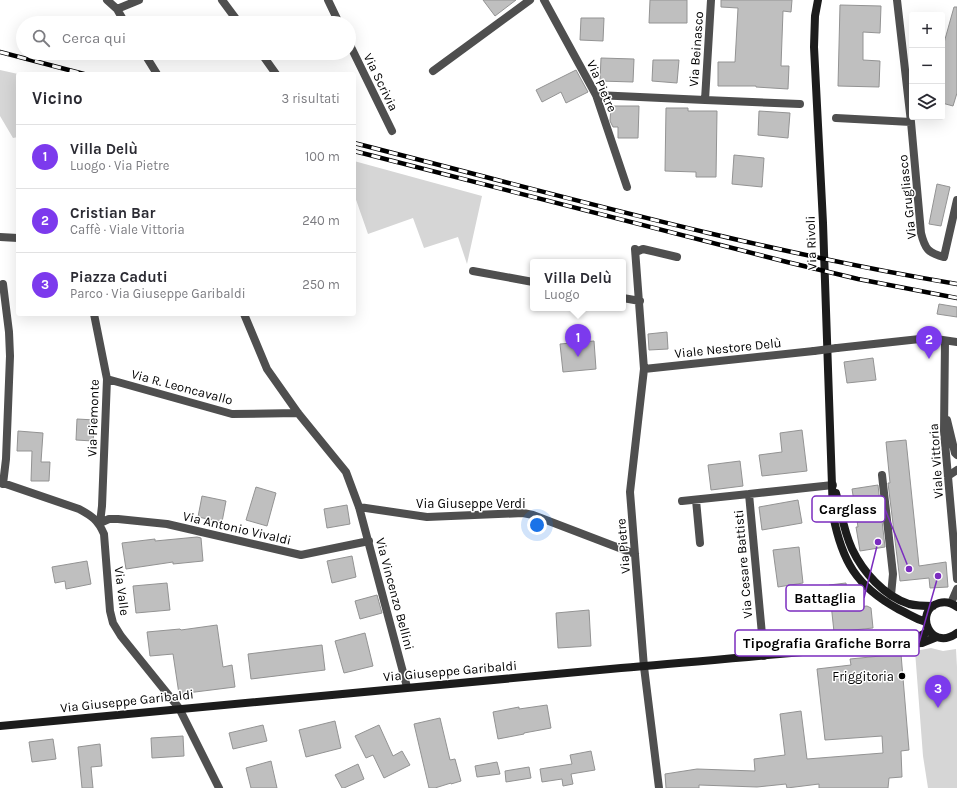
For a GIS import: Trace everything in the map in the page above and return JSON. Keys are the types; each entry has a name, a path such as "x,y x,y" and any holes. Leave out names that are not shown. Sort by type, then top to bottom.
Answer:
{"street":[{"path":"107,0 117,9 121,16"},
{"path":"117,9 139,0"},
{"path":"222,0 234,16"},
{"path":"328,0 336,16"},
{"path":"433,71 530,0"},
{"name":"Via Pietre","path":"544,0 596,95 627,187"},
{"name":"Via Beinasco","path":"705,100 711,0"},
{"name":"Via Rivoli","path":"818,0 815,16 814,47 833,485 833,515 837,536 844,554 855,573 866,587 881,600 914,619 926,622"},
{"name":"Via Grugliasco","path":"897,0 922,233 927,249 933,254 944,257 957,200"},
{"name":"Via Scrivia","path":"356,57 392,131"},
{"path":"148,60 156,72"},
{"path":"266,60 275,72"},
{"name":"Via Beinasco","path":"596,95 800,104"},
{"path":"836,118 911,122"},
{"path":"0,237 16,238"},
{"name":"Via Pietre","path":"658,788 644,666 630,492 644,369 635,251 643,249 677,257"},
{"path":"473,271 530,281"},
{"path":"3,284 9,332 10,356 6,459 2,483 79,508 91,515 100,524"},
{"path":"626,299 640,301"},
{"name":"Via Piemonte","path":"94,316 107,379 100,524"},
{"path":"245,316 267,369 298,413 346,472 359,507"},
{"name":"Viale Nestore Delù","path":"644,369 929,338 945,341"},
{"path":"945,341 957,342"},
{"name":"Viale Vittoria","path":"945,341 945,456 957,579"},
{"name":"Via R. Leoncavallo","path":"107,379 232,414 298,413"},
{"path":"944,412 955,453 957,455"},
{"path":"948,476 957,470"},
{"path":"882,476 893,574 891,595"},
{"name":"Via Rivoli","path":"833,485 852,550 872,579 891,595 908,603 920,606 933,606 943,602 954,605"},
{"name":"Via Cesare Battisti","path":"682,501 833,485"},
{"name":"Via Cesare Battisti","path":"749,494 764,656"},
{"path":"696,500 700,543"},
{"name":"Via Giuseppe Verdi","path":"359,507 427,517 528,514 635,554"},
{"name":"Via Vincenzo Bellini","path":"359,507 407,687"},
{"name":"Via Antonio Vivaldi","path":"100,524 109,519 118,519 167,524 301,555 369,541"},
{"name":"Via Valle","path":"100,524 104,534 110,611 113,623 121,636 179,708 219,788"},
{"path":"954,605 957,589"},
{"path":"933,606 927,613 926,622 929,631 937,637"},
{"name":"Via Giuseppe Garibaldi","path":"902,645 929,631"},
{"name":"Via Giuseppe Garibaldi","path":"0,726 179,708 810,651 922,644 937,637 947,638 957,633"}],"shaded area":[{"path":"0,70 16,74 16,137 13,138 0,116"},
{"path":"356,162 482,196 467,264 458,237 424,248 413,218 368,234 356,200"},
{"path":"931,648 943,651 956,649 957,788 928,788 923,756 915,651"}],"building":[{"path":"483,0 516,0 495,16"},
{"path":"650,0 687,0 687,23 649,23"},
{"path":"721,0 792,0 791,12 783,11 781,66 789,66 788,89 756,86 718,86 718,62 735,62 738,8 721,7"},
{"path":"840,5 881,6 880,33 863,32 863,60 880,61 879,87 838,86"},
{"path":"954,7 957,7 957,93 953,106 945,104 945,39"},
{"path":"581,18 604,18 603,41 580,40"},
{"path":"601,58 634,59 633,82 600,81"},
{"path":"653,60 679,60 677,83 652,81"},
{"path":"576,70 588,92 566,103 561,92 542,102 536,90"},
{"path":"611,106 639,106 638,138 618,138 618,127 613,127 610,121"},
{"path":"666,108 688,108 688,111 717,111 716,177 696,177 696,172 665,171"},
{"path":"759,111 790,113 788,138 758,135"},
{"path":"734,155 764,158 762,187 732,184"},
{"path":"937,184 950,187 941,226 929,224"},
{"path":"939,304 957,307 957,317 937,314"},
{"path":"667,332 668,349 649,350 648,334"},
{"path":"594,341 596,369 563,372 560,344"},
{"path":"873,358 876,380 847,383 844,362"},
{"path":"77,419 95,420 93,441 76,440"},
{"path":"802,430 807,471 762,476 759,455 782,452 780,433"},
{"path":"18,431 43,433 41,462 50,462 49,481 31,481 32,451 17,451"},
{"path":"906,440 919,566 946,562 948,587 930,588 929,578 900,581 888,483 890,483 886,442"},
{"path":"740,461 743,486 711,490 708,465"},
{"path":"878,485 885,547 860,551 852,489"},
{"path":"256,487 276,493 267,526 246,520"},
{"path":"202,496 226,501 222,522 198,517"},
{"path":"798,500 802,523 762,530 759,507"},
{"path":"347,505 350,524 327,528 324,509"},
{"path":"197,537 201,538 203,561 173,564 173,562 126,569 122,543 155,539 155,541"},
{"path":"799,547 803,583 778,587 773,550"},
{"path":"352,556 356,577 332,583 327,561"},
{"path":"87,561 91,584 66,589 65,581 55,583 52,567"},
{"path":"167,583 170,610 136,613 133,586"},
{"path":"846,583 849,608 867,606 871,608 873,628 834,632 829,585"},
{"path":"377,595 382,613 360,619 355,601"},
{"path":"589,610 591,646 558,648 556,613"},
{"path":"217,625 223,667 232,665 235,687 179,694 173,654 150,656 147,632 181,630"},
{"path":"365,633 373,666 344,673 335,641"},
{"path":"322,645 325,670 251,679 248,654"},
{"path":"901,654 909,750 901,751 902,777 889,778 888,788 819,788 819,784 787,788 786,784 757,787 699,785 699,788 666,788 665,774 697,769 755,771 754,759 785,755 780,714 801,711 807,759 883,753 882,736 825,740 817,669 851,665 850,659"},
{"path":"547,705 551,728 498,739 493,712 519,707 519,709"},
{"path":"440,718 450,760 455,759 461,781 435,788 429,788 414,724"},
{"path":"335,721 341,748 306,757 299,730"},
{"path":"263,725 267,741 233,749 229,733"},
{"path":"379,725 393,756 402,751 410,765 384,778 373,755 366,758 355,736"},
{"path":"183,736 184,756 152,758 151,738"},
{"path":"53,739 56,759 32,762 29,742"},
{"path":"100,744 102,766 91,767 93,788 82,788 78,747"},
{"path":"591,751 595,770 571,774 573,784 563,786 562,779 542,782 540,769 572,764 570,755"},
{"path":"271,761 277,788 251,788 246,768"},
{"path":"497,762 500,774 477,777 475,766"},
{"path":"358,764 364,779 342,788 335,775"},
{"path":"529,767 531,778 506,782 505,771"}],"railway":[{"path":"0,52 16,56"},
{"path":"31,60 76,72"},
{"path":"356,144 729,238 805,255 957,284"},
{"path":"356,152 787,262 858,279 957,298"}],"place":[{"name":"Villa Delù","path":"578,357"},
{"name":"Cristian Bar","path":"929,359"},
{"name":"Battaglia","path":"878,542"},
{"name":"Carglass","path":"909,569"},
{"name":"Tipografia Grafiche Borra","path":"938,576"},
{"name":"Friggitoria","path":"902,676"},
{"name":"Piazza Caduti","path":"938,708"}]}
